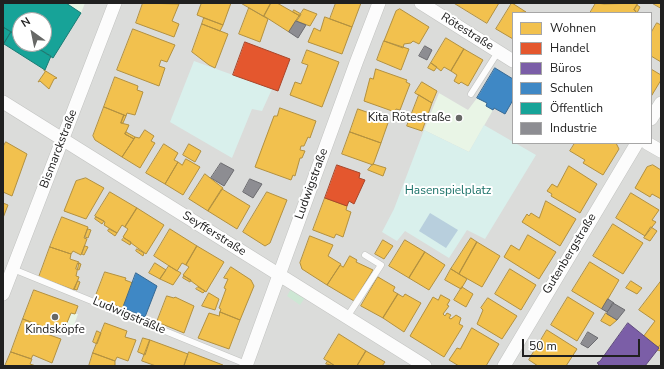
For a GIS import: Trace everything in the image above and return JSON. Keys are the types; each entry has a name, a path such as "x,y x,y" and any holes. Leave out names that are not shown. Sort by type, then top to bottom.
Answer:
{"street":[{"name":"Bismarckstraße","path":"3,294 115,3"},
{"name":"Ludwigstraße","path":"246,365 278,274 379,3"},
{"name":"Rötestraße","path":"421,3 512,60"},
{"name":"Seyfferstraße","path":"3,102 425,366"},
{"path":"652,117 661,103"},
{"name":"Gutenbergstraße","path":"504,366 636,144"},
{"path":"649,144 661,151"}],"lane":[{"path":"471,94 498,52"},
{"path":"348,317 381,265 365,255"},
{"name":"Ludwigsträßle","path":"12,268 246,365"}],"shaded area":[{"path":"3,3 661,3 661,366 3,366"},
{"path":"66,3 85,3 81,13"},
{"name":"Kita Rötestraße","path":"439,93 468,110 477,98 487,103 486,106 493,110 469,152 424,130"},
{"path":"430,213 458,230 446,248 419,231"},
{"path":"292,287 297,290 295,293 300,296 302,293 306,296 300,305 287,296"},
{"path":"71,313 78,314 70,336 46,328 47,324 64,330"}],"green space":[{"path":"194,61 272,89 262,111 252,109 232,158 170,122"},
{"name":"Hasenspielplatz","path":"484,125 512,141 512,144 517,144 536,155 485,239 467,230 449,258 405,231 397,241 382,232 394,209 424,130 469,152"}],"building: Wohnen":[{"path":"143,3 179,4 172,21 179,24 174,37 136,23"},
{"path":"199,3 231,3 223,25 197,15 201,4"},
{"path":"241,3 271,3 264,16"},
{"path":"271,3 277,3 300,16 289,32 264,16"},
{"path":"336,3 361,3 352,27 330,19"},
{"path":"454,3 499,3 487,23"},
{"path":"512,3 526,12 512,12 512,38 496,29"},
{"path":"596,3 638,3 634,10 636,12 591,12"},
{"path":"652,3 661,3 661,8"},
{"path":"637,5 640,7 638,12 634,10"},
{"path":"249,8 268,19 260,42 239,34"},
{"path":"304,9 317,14 310,26 296,21"},
{"path":"400,9 429,27 419,44 413,41 411,43 404,44 403,48 384,41 396,11"},
{"path":"294,10 301,14 300,16 293,12"},
{"path":"325,17 352,27 342,54 308,42 314,28 320,31"},
{"path":"204,18 223,25 220,31 202,24"},
{"path":"657,23 661,25 661,62 652,57 652,31"},
{"path":"202,24 228,34 215,68 192,52"},
{"path":"133,29 175,45 167,62 161,60 159,66 165,68 159,86 117,70"},
{"path":"446,38 464,49 451,71 444,67 441,71 431,63"},
{"path":"384,41 409,49 401,70 377,60"},
{"path":"464,49 483,60 468,86 461,82 459,84 454,81 457,75 451,71"},
{"path":"307,50 339,62 322,107 290,95 295,82 301,84 308,65 302,63"},
{"path":"431,63 437,67 434,71 428,68"},
{"path":"376,69 407,80 406,82 410,84 400,110 396,109 395,112 364,101 370,78 373,79"},
{"path":"44,70 57,78 54,79 49,89 40,81 38,82 45,72"},
{"path":"652,70 661,75 661,80 652,95"},
{"path":"115,77 138,86 137,90 143,92 135,115 127,113 126,116 104,107"},
{"path":"422,82 437,91 432,103 415,93"},
{"path":"419,95 432,103 422,131 407,126"},
{"path":"104,107 124,115 121,123 129,125 125,134 134,139 122,157 95,140 93,136"},
{"path":"280,108 316,121 310,138 308,137 304,146 301,146 300,150 305,151 302,158 300,158 295,176 293,175 291,180 255,167 274,116 277,116"},
{"path":"358,109 389,120 381,143 350,132"},
{"path":"124,115 126,116 123,123 121,123"},
{"path":"145,130 154,136 151,141 155,143 140,168 122,157 135,137 139,138"},
{"path":"126,132 135,137 134,139 125,134"},
{"path":"350,132 381,143 373,165 342,154"},
{"path":"6,142 27,154 12,196 3,192 3,147"},
{"path":"164,144 178,153 174,160 178,162 165,184 146,173"},
{"path":"189,144 201,151 195,162 183,155"},
{"path":"574,144 616,144 619,149 603,175 583,163 585,160 570,151"},
{"path":"186,159 200,167 183,195 165,184 178,162 182,165"},
{"path":"373,164 386,168 383,176 368,170"},
{"path":"653,165 661,170 661,199 652,194 650,197 635,188 647,167"},
{"path":"569,166 597,184 580,213 551,196 552,194 547,191 552,184 557,187"},
{"path":"205,174 223,188 208,211 189,199"},
{"path":"86,178 104,188 86,219 64,211 76,181"},
{"path":"222,189 250,206 237,229 208,211"},
{"path":"110,192 137,208 125,227 122,225 117,233 104,225 105,222 95,216"},
{"path":"267,192 287,200 270,243 265,246 243,232"},
{"path":"631,193 659,210 652,220 656,222 645,236 616,218"},
{"path":"325,198 347,206 346,210 351,212 343,237 336,234 334,238 313,230"},
{"path":"546,201 576,219 560,246 522,222 527,214 529,216 531,213 539,218"},
{"path":"3,203 8,205 3,218"},
{"path":"137,208 164,225 146,254 123,237 128,229 125,227"},
{"path":"62,217 88,227 84,238 87,239 81,255 73,251 71,254 50,247"},
{"path":"96,217 104,221 102,224 95,219"},
{"path":"613,224 643,243 623,274 593,256"},
{"path":"651,227 657,231 650,241 644,238"},
{"path":"88,229 91,230 88,238 85,237"},
{"path":"109,229 117,233 115,236 108,231"},
{"path":"170,229 197,246 186,265 182,263 177,271 154,256"},
{"path":"528,235 556,252 539,279 504,257 511,245 519,250"},
{"path":"310,236 333,245 328,256 341,264 327,285 302,269 300,263"},
{"path":"124,238 131,242 130,245 122,240"},
{"path":"471,238 477,242 459,274 451,269"},
{"path":"383,240 393,246 384,259 375,254"},
{"path":"405,240 425,252 409,278 389,266"},
{"path":"477,242 500,256 482,287 459,274"},
{"path":"85,246 88,247 84,255 82,254"},
{"path":"197,246 224,262 206,292 183,275 189,267 186,265"},
{"path":"50,247 71,254 70,259 79,262 76,276 79,277 74,290 39,277"},
{"path":"137,249 144,253 143,256 136,251"},
{"path":"425,252 445,265 429,290 409,278"},
{"path":"350,256 357,260 356,262 373,270 354,301 327,285 340,265 343,267"},
{"path":"590,262 619,280 602,309 572,291"},
{"path":"78,263 81,264 79,270 76,269"},
{"path":"155,263 166,270 160,279 149,273"},
{"path":"169,266 181,273 173,285 160,279"},
{"path":"231,267 251,280 254,286 240,320 220,312 221,309 219,308 228,279 224,278"},
{"path":"451,269 467,279 461,289 445,280"},
{"path":"510,269 536,285 521,310 495,294"},
{"path":"105,272 126,278 125,280 133,283 123,308 95,298"},
{"path":"184,276 191,280 190,282 183,278"},
{"path":"378,277 395,287 393,291 398,294 383,318 361,306"},
{"path":"78,281 80,282 77,290 74,289"},
{"path":"631,281 642,288 637,294 626,288"},
{"path":"661,281 661,344 658,347 643,337 655,321 639,310"},
{"path":"198,287 205,291 203,293 196,289"},
{"path":"462,287 473,294 466,307 454,300"},
{"path":"34,290 78,306 75,314 71,313 64,330 47,324 46,328 23,319"},
{"path":"209,293 219,299 215,310 202,306"},
{"path":"398,294 403,297 405,294 421,303 404,332 383,318"},
{"path":"441,295 450,300 447,305 449,306 443,314 445,316 447,313 451,315 449,318 451,319 456,315 461,318 459,324 463,326 444,357 410,336 433,297 438,300"},
{"path":"167,296 175,297 194,306 184,333 157,322"},
{"path":"568,297 594,313 577,341 551,325"},
{"path":"488,298 517,316 502,339 477,324 483,310 481,308"},
{"path":"220,312 240,320 229,349 198,338 209,313 219,316"},
{"path":"606,313 617,320 610,326 601,321"},
{"path":"23,319 46,328 44,333 61,339 52,363 33,355 31,359 11,352"},
{"path":"105,323 127,331 125,337 136,340 128,361 117,357 115,361 93,353"},
{"path":"472,328 499,344 486,366 459,366 449,360 457,348 460,349"},
{"path":"547,330 577,349 566,366 538,366 529,360"},
{"path":"97,331 101,333 97,344 93,342"},
{"path":"339,334 366,351 357,366 335,366 324,359"},
{"path":"143,338 150,340 145,355 138,352"},
{"path":"150,340 188,354 184,366 156,366 142,361"},
{"path":"661,344 661,351 657,350"},
{"path":"366,351 385,362 382,366 357,366"},
{"path":"11,352 32,359 30,364 36,366 5,366"},
{"path":"189,352 223,365 223,366 184,366"},
{"path":"93,353 115,361 115,366 89,366"},
{"path":"328,361 335,366 326,364"}],"building: Handel":[{"path":"245,42 290,59 278,91 233,75"},
{"path":"337,165 360,173 359,178 365,180 354,204 349,201 347,206 325,198"}],"building: Büros":[{"path":"628,323 659,348 645,366 597,366 599,364 597,363"}],"building: Schulen":[{"path":"495,68 512,78 512,102 505,114 494,108 493,110 486,106 487,103 477,98"},
{"path":"136,273 157,286 145,317 123,308"}],"building: Öffentlich":[{"path":"3,3 66,3 81,13 53,58 44,52 52,52 52,12 12,12 12,32 3,27"},
{"path":"3,27 11,32 3,45"},
{"path":"11,32 12,33 12,49 4,44"},
{"path":"17,52 44,52 51,56 45,70"}],"building: Industrie":[{"path":"296,21 306,25 298,38 289,32"},
{"path":"425,46 432,50 427,60 419,56"},
{"path":"221,163 234,170 224,186 211,178"},
{"path":"250,179 262,184 253,198 243,192"},
{"path":"608,299 614,303 607,312 602,309"},
{"path":"613,303 625,310 617,320 607,314"},
{"path":"588,332 598,338 588,348 581,344"}],"place":[{"name":"Kita Rötestraße","path":"459,118"},
{"name":"Kindsköpfe","path":"55,317"}]}
